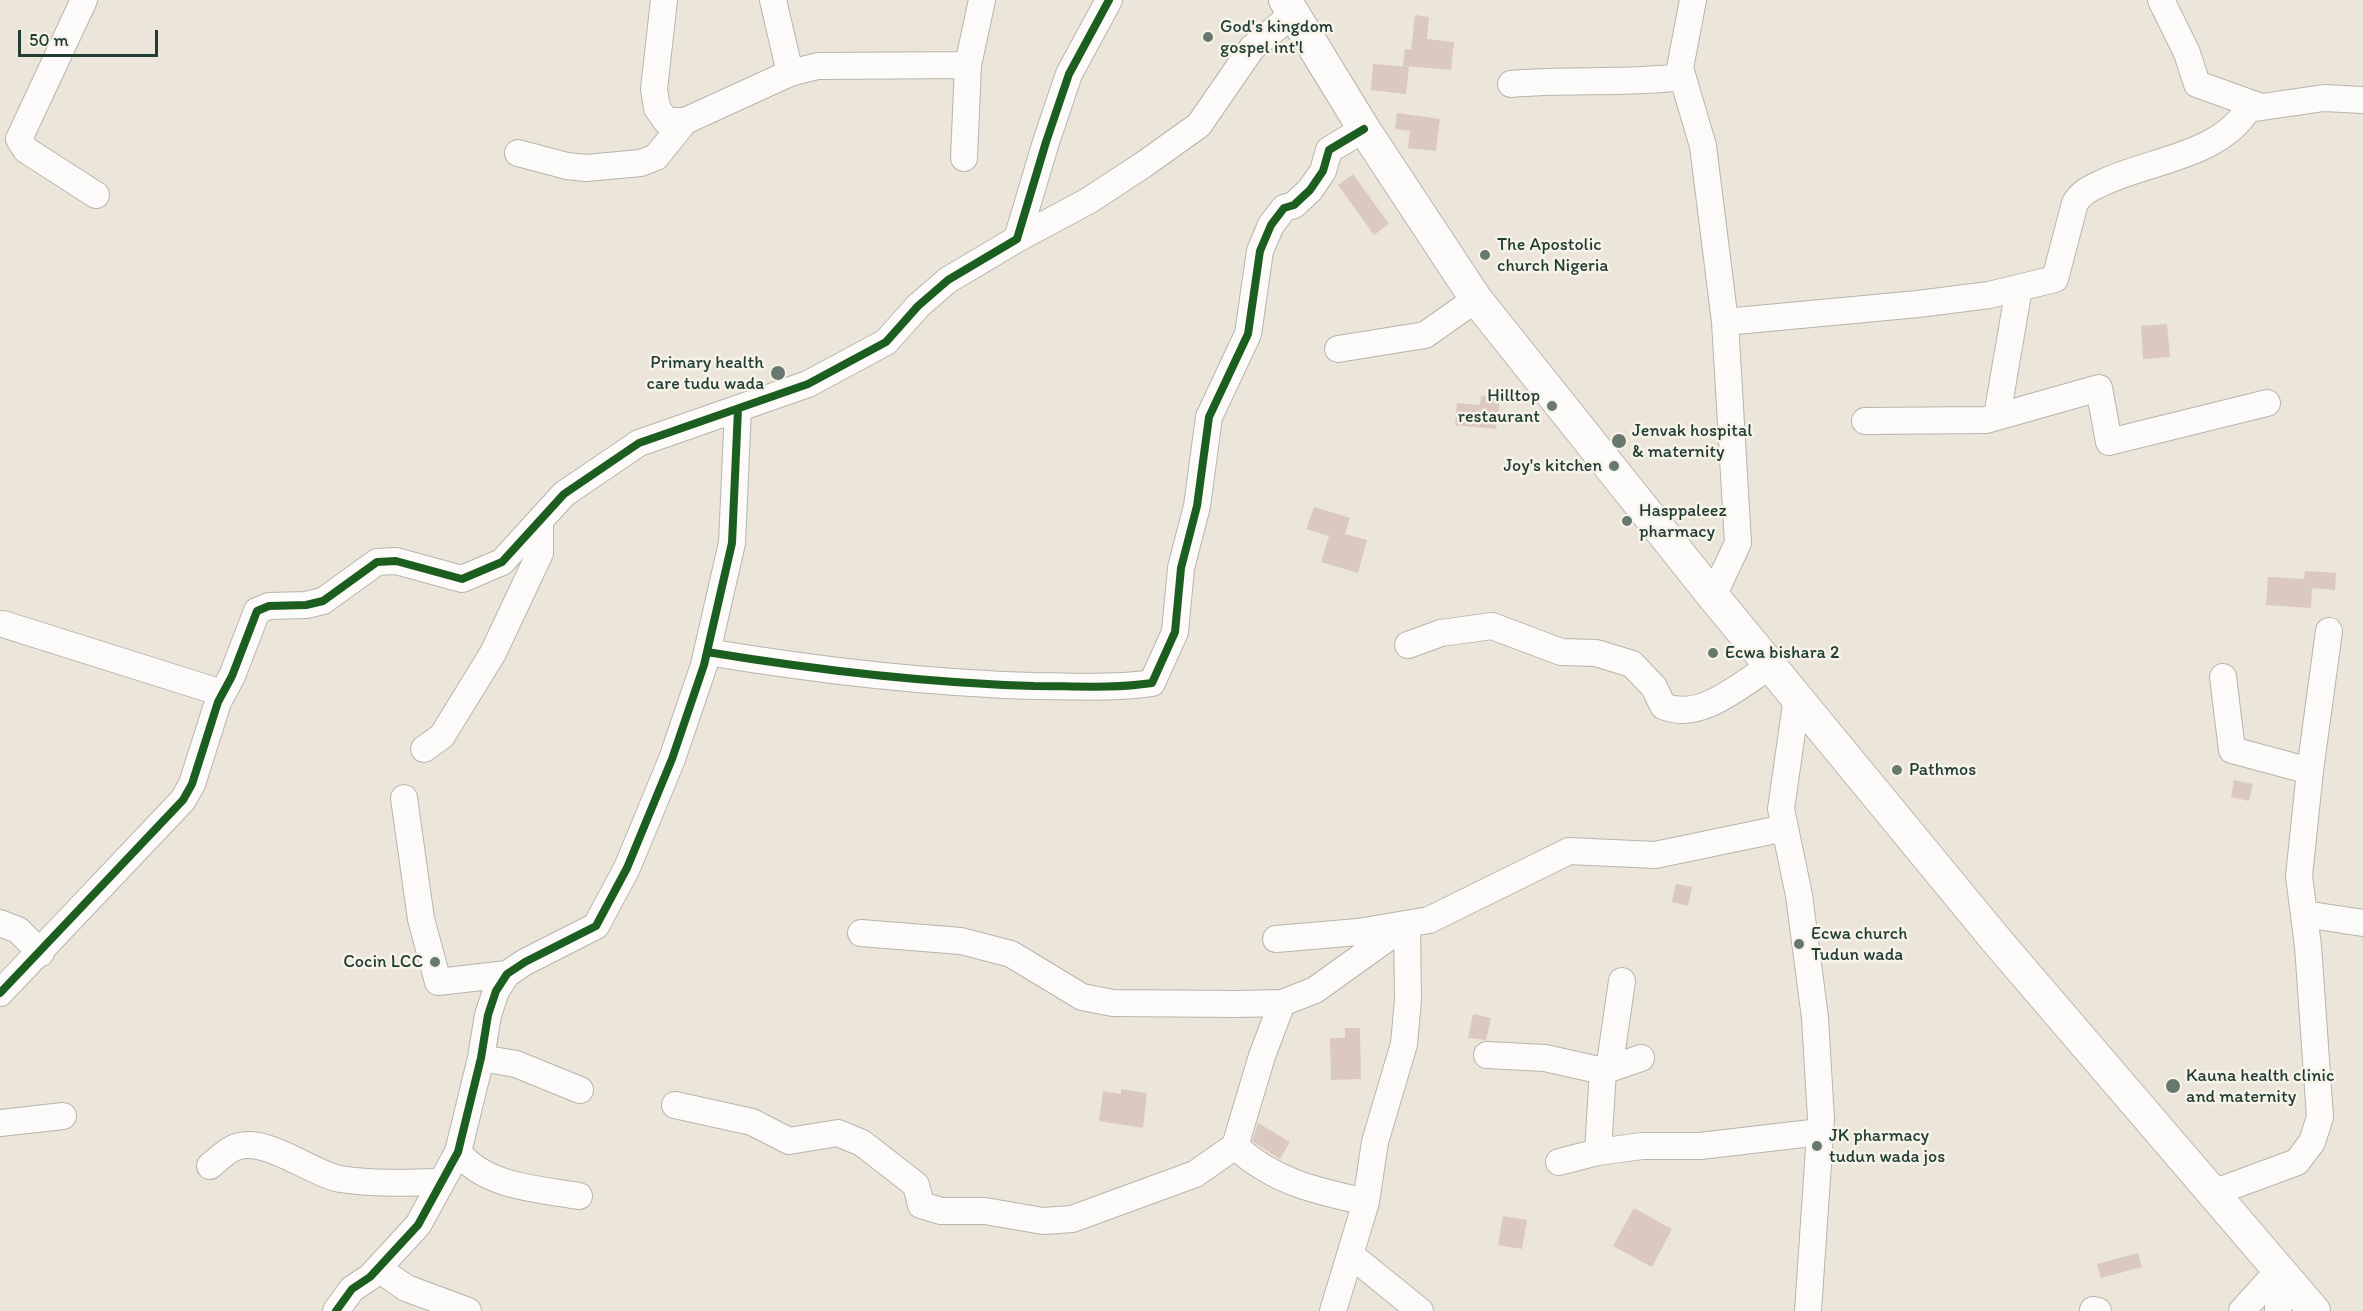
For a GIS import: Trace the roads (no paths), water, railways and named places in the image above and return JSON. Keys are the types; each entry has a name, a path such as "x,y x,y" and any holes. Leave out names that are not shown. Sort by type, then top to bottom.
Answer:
{"main road":[{"path":"1289,7 1364,129 1476,299 1713,596 1997,941 2314,1311"}],"street":[{"path":"84,0 19,139 26,150 96,195"},
{"path":"664,0 654,89 657,108 666,121 685,121 790,73 818,66 968,65"},
{"path":"773,0 790,73"},
{"path":"964,158 968,65 982,0"},
{"path":"1017,239 1069,74 1108,0"},
{"path":"1693,0 1680,68 1703,146 1725,322 1738,543 1713,596"},
{"path":"2160,0 2187,53 2197,84 2261,107"},
{"path":"0,993 41,953 183,800 192,784 222,693 232,676 257,611 269,606 306,605 323,601 377,562 396,561 462,579 502,562 564,494 639,443 808,384 886,342 918,306 948,280 1097,195 1199,125 1252,48 1289,7"},
{"path":"1511,84 1548,81 1640,82 1682,77"},
{"path":"1725,322 1989,295 2055,279 2075,203 2081,193 2122,174 2214,142 2239,124 2248,109 2324,98 2363,100"},
{"path":"518,153 567,166 586,168 641,163 656,157 685,121"},
{"path":"708,652 846,673 974,684 1123,687 1152,683 1175,632 1181,568 1197,506 1209,417 1248,334 1260,251 1271,225 1284,208 1294,205 1310,190 1323,171 1329,150 1364,129"},
{"path":"1997,416 2019,288"},
{"path":"1338,349 1425,335 1476,299"},
{"path":"1865,421 1986,420 2098,388 2109,442 2267,403"},
{"path":"336,1311 351,1289 379,1269 418,1225 458,1152 481,1058 488,1015 496,991 507,975 525,962 596,926 627,868 672,759 708,652 732,543 738,409"},
{"path":"424,749 442,736 493,653 540,554 540,522"},
{"path":"3,624 222,693"},
{"path":"1408,645 1441,633 1492,626 1561,652 1596,653 1632,664 1654,687 1662,706 1673,710 1709,705 1770,666"},
{"path":"2213,1193 2297,1162 2312,1142 2320,1117 2299,876 2310,771 2330,631"},
{"path":"2223,677 2232,750 2310,771"},
{"path":"1797,697 1781,809 1799,895 1815,1018 1820,1132 1808,1311"},
{"path":"404,798 420,919 438,982 507,975"},
{"path":"1276,939 1358,932 1429,920 1569,851 1655,855 1785,828"},
{"path":"2304,914 2363,923"},
{"path":"0,923 18,930 41,953"},
{"path":"861,933 961,941 1011,954 1082,997 1113,1003 1282,1003 1315,990 1407,924"},
{"path":"1333,1311 1366,1202 1375,1142 1404,1044 1408,1000 1407,924"},
{"path":"1598,1152 1603,1071 1610,1063 1622,981"},
{"path":"675,1105 752,1122 789,1141 838,1133 862,1143 916,1185 921,1205 941,1211 985,1211 1043,1221 1072,1219 1195,1174 1235,1146 1262,1056 1282,1003"},
{"path":"1488,1055 1545,1058 1603,1071 1641,1058"},
{"path":"481,1058 516,1064 580,1090"},
{"path":"0,1122 63,1116"},
{"path":"1560,1162 1598,1152 1642,1146 1700,1146 1820,1132"},
{"path":"210,1166 236,1146 252,1147 271,1150 337,1179 382,1183 441,1182"},
{"path":"1235,1146 1255,1165 1277,1177 1326,1194 1366,1202"},
{"path":"458,1152 468,1165 507,1183 579,1196"},
{"path":"1351,1255 1420,1311"},
{"path":"379,1269 406,1288 468,1311"},
{"path":"2242,1311 2279,1270"},
{"path":"2278,1311 2279,1270"}],"place":[{"name":"God's kingdom gospel int'l","path":"1208,37"},
{"name":"The Apostolic church Nigeria","path":"1485,255"},
{"name":"Primary health care tudu wada","path":"778,373"},
{"name":"Hilltop restaurant","path":"1552,406"},
{"name":"Jenvak hospital & maternity","path":"1619,441"},
{"name":"Joy's kitchen","path":"1614,466"},
{"name":"Hasppaleez pharmacy","path":"1627,521"},
{"name":"Ecwa bishara 2","path":"1713,653"},
{"name":"Pathmos","path":"1897,770"},
{"name":"Ecwa church Tudun wada","path":"1799,944"},
{"name":"Cocin LCC","path":"435,962"},
{"name":"Kauna health clinic and maternity","path":"2173,1086"},
{"name":"JK pharmacy tudun wada jos","path":"1817,1146"}]}
